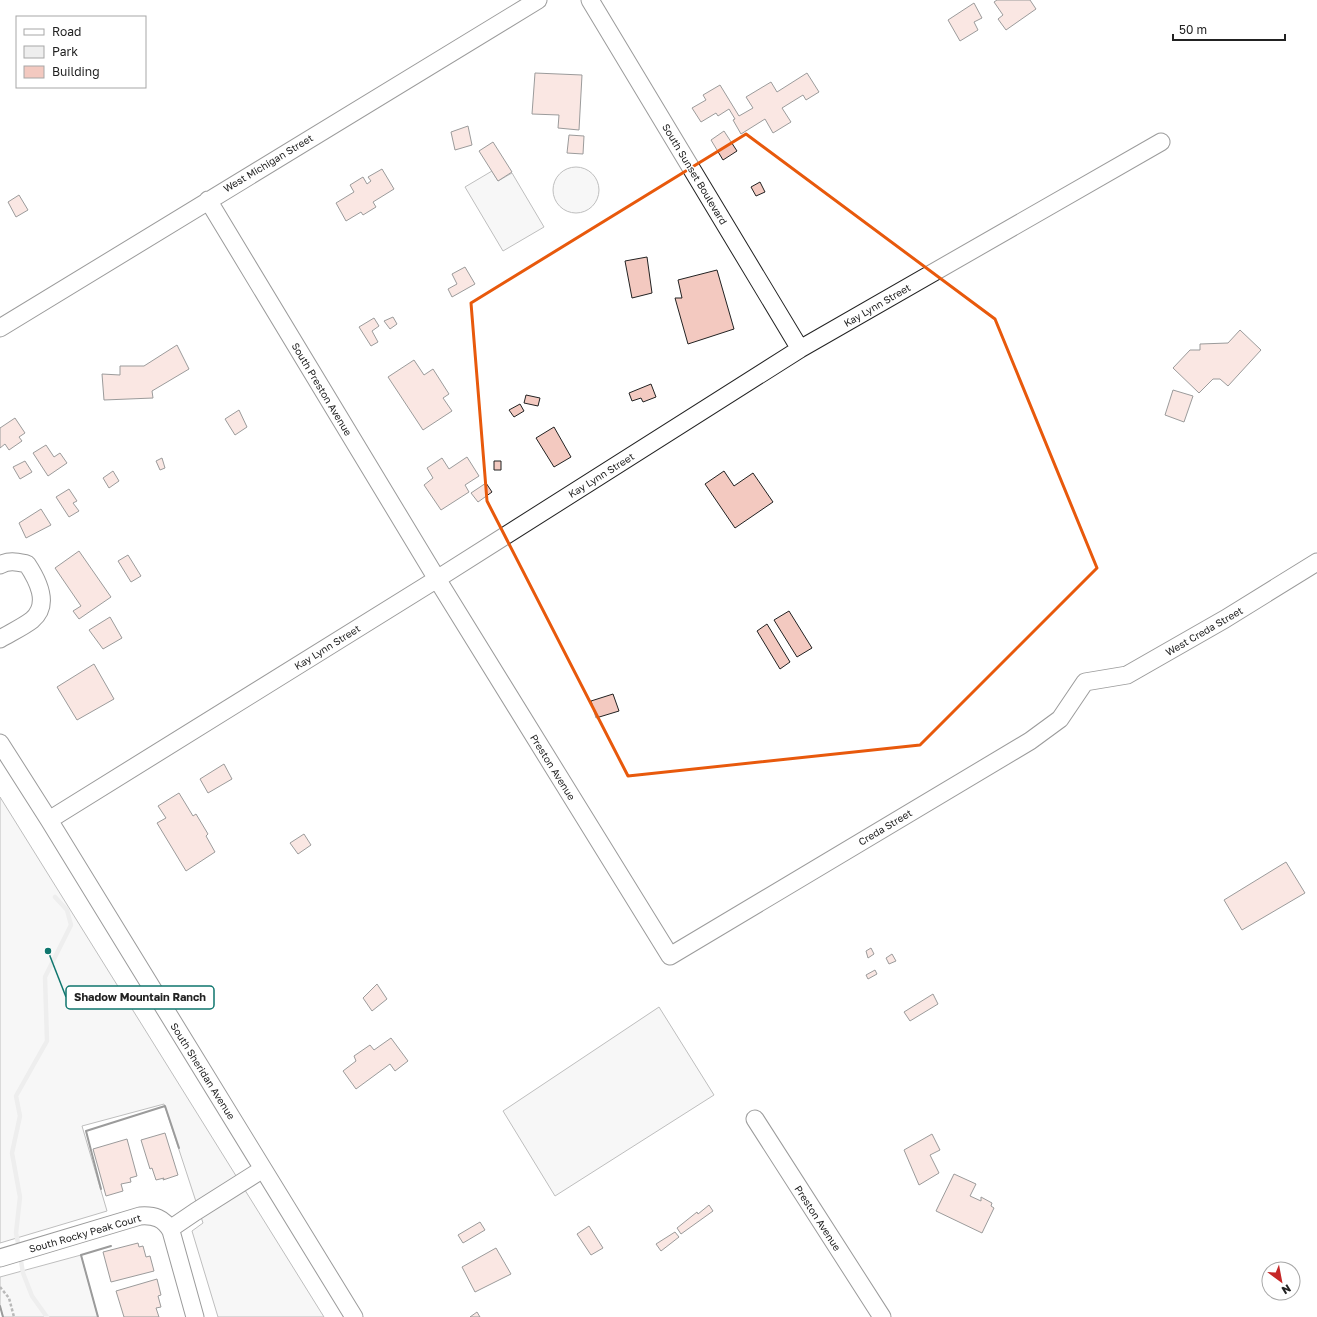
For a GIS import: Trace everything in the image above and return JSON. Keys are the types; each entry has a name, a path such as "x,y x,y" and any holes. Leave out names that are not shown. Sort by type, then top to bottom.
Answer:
{"street":[{"name":"West Michigan Street","path":"0,328 538,0"},
{"name":"South Sunset Boulevard","path":"590,0 800,349"},
{"name":"Kay Lynn Street","path":"49,820 437,579 800,349 1161,142"},
{"name":"South Preston Avenue","path":"208,200 437,579"},
{"path":"0,565 15,561 27,564 36,577 42,596 40,609 33,619 0,639"},
{"name":"West Creda Street","path":"1084,682 1127,675 1225,619 1317,562"},
{"name":"Preston Avenue","path":"437,579 670,956"},
{"name":"Creda Street","path":"670,956 1030,741 1060,719 1084,682"},
{"name":"South Sheridan Avenue","path":"0,743 49,820 354,1317"},
{"name":"Preston Avenue","path":"755,1119 882,1317"},
{"path":"195,1317 166,1219 195,1212 263,1169"},
{"name":"South Rocky Peak Court","path":"0,1258 140,1216 154,1216 166,1219"}],"path":[{"path":"0,1287 9,1298 14,1317"}],"highlighted area":[{"path":"746,134 995,319 1097,568 920,745 628,776 487,501 471,303"}],"green space":[{"path":"571,167 581,167 593,173 598,181 598,199 593,207 585,212 571,213 563,210 556,203 553,195 553,185 556,177 563,170"},
{"path":"492,171 498,181 512,173 544,227 503,251 465,187"},
{"path":"0,797 324,1317 218,1317 192,1231 203,1223 164,1104 82,1126 107,1211 0,1243"},
{"path":"659,1007 714,1095 555,1196 503,1111"},
{"path":"81,1255 98,1317 3,1317 0,1306 0,1277"}],"building":[{"path":"997,0 1030,0 1036,9 1006,30 998,19 1003,15 994,2"},
{"path":"974,3 982,18 974,22 978,30 960,41 948,20"},
{"path":"535,73 582,75 579,130 558,128 559,115 532,114"},
{"path":"807,73 819,92 806,100 803,95 782,108 791,122 773,133 765,119 741,134 729,109 718,116 716,113 701,122 692,108 706,100 703,95 720,85 739,116 753,108 746,97 771,82 777,92"},
{"path":"468,126 472,145 455,150 451,132"},
{"path":"724,131 737,151 723,160 711,140"},
{"path":"569,135 584,136 583,154 567,153"},
{"path":"493,142 512,172 498,181 479,151"},
{"path":"382,169 394,189 373,202 376,207 363,215 361,212 346,221 336,203 354,192 350,185 363,177 367,184 371,181 368,177"},
{"path":"760,182 765,192 756,196 751,187"},
{"path":"19,195 28,210 16,217 8,202"},
{"path":"647,257 652,293 632,298 625,261"},
{"path":"465,267 475,284 452,297 448,289 457,284 452,274"},
{"path":"717,270 734,329 688,344 675,298 682,298 678,280"},
{"path":"393,317 397,324 390,329 384,321"},
{"path":"374,318 379,326 372,331 378,342 371,346 359,327"},
{"path":"1240,330 1261,350 1228,386 1220,379 1213,379 1199,393 1173,368 1190,350 1200,350 1200,344 1228,343"},
{"path":"177,345 189,369 152,391 153,398 104,400 102,374 120,375 120,366 144,366"},
{"path":"414,360 424,375 433,369 449,394 443,398 452,411 423,430 388,377"},
{"path":"651,384 656,397 643,402 641,398 632,401 629,393"},
{"path":"1173,390 1193,396 1184,422 1165,415"},
{"path":"526,395 540,398 538,406 524,403"},
{"path":"520,404 524,411 514,417 509,410"},
{"path":"239,410 247,427 235,435 225,419"},
{"path":"15,418 25,433 19,437 22,441 9,450 5,444 0,448 0,428"},
{"path":"554,427 571,457 554,467 536,438"},
{"path":"46,445 54,457 60,453 67,463 48,476 33,453"},
{"path":"467,457 479,476 465,485 469,492 441,510 424,485 433,478 427,468 442,458 449,469"},
{"path":"162,458 165,468 160,470 156,461"},
{"path":"25,461 32,472 20,479 13,467"},
{"path":"494,461 501,461 501,470 494,470"},
{"path":"113,471 119,481 109,488 103,478"},
{"path":"724,471 734,486 753,473 773,502 735,528 705,484"},
{"path":"486,483 492,492 478,502 471,493"},
{"path":"69,489 77,501 73,503 79,511 69,517 56,497"},
{"path":"41,509 51,525 26,538 19,523"},
{"path":"79,551 111,597 79,619 73,611 81,606 55,568"},
{"path":"128,555 141,576 131,582 118,561"},
{"path":"789,611 812,648 797,657 774,620"},
{"path":"110,617 122,638 103,649 89,630"},
{"path":"767,624 790,662 780,669 757,631"},
{"path":"94,664 114,699 77,720 57,687"},
{"path":"613,694 619,711 596,718 591,701"},
{"path":"224,764 232,779 208,793 200,779"},
{"path":"179,793 193,816 196,814 208,834 206,836 215,852 186,871 157,823 166,818 158,806"},
{"path":"304,834 311,845 298,854 290,843"},
{"path":"1286,862 1305,893 1242,930 1224,900"},
{"path":"871,948 874,954 868,958 866,951"},
{"path":"892,954 896,961 889,964 886,958"},
{"path":"875,970 877,974 868,979 866,975"},
{"path":"377,984 387,999 372,1011 363,998"},
{"path":"933,994 938,1004 910,1021 904,1012"},
{"path":"391,1038 408,1061 395,1071 390,1064 356,1089 343,1071 356,1061 354,1056 370,1045 374,1050"},
{"path":"165,1133 178,1175 163,1180 164,1178 156,1180 152,1168 150,1169 141,1140"},
{"path":"932,1134 940,1150 930,1155 939,1173 919,1185 904,1150"},
{"path":"127,1139 137,1176 130,1178 131,1182 121,1184 123,1191 106,1196 93,1149"},
{"path":"954,1174 976,1184 970,1196 981,1201 981,1197 992,1203 991,1206 994,1208 982,1233 936,1211"},
{"path":"709,1205 713,1211 681,1234 677,1228 697,1212 698,1214"},
{"path":"480,1222 485,1230 463,1243 458,1235"},
{"path":"589,1226 603,1248 591,1255 577,1234"},
{"path":"675,1232 679,1237 661,1251 656,1244"},
{"path":"138,1243 139,1247 143,1246 146,1257 150,1256 154,1271 111,1282 103,1252"},
{"path":"496,1248 511,1274 475,1292 462,1267"},
{"path":"157,1279 161,1295 158,1296 161,1307 156,1308 159,1317 124,1317 116,1291"},
{"path":"477,1312 480,1317 470,1317"}],"waterway":[{"path":"19,1248 16,1233 20,1197 12,1153 20,1116 16,1096 47,1041 45,977 71,925 67,910 55,897"},
{"path":"20,1255 23,1273 32,1296 47,1317"}],"wall":[{"path":"101,1189 86,1131 165,1106 179,1148"},
{"path":"98,1317 81,1255 111,1246"},
{"path":"0,1306 3,1317"}],"place":[{"name":"Shadow Mountain Ranch","path":"48,951"}]}
